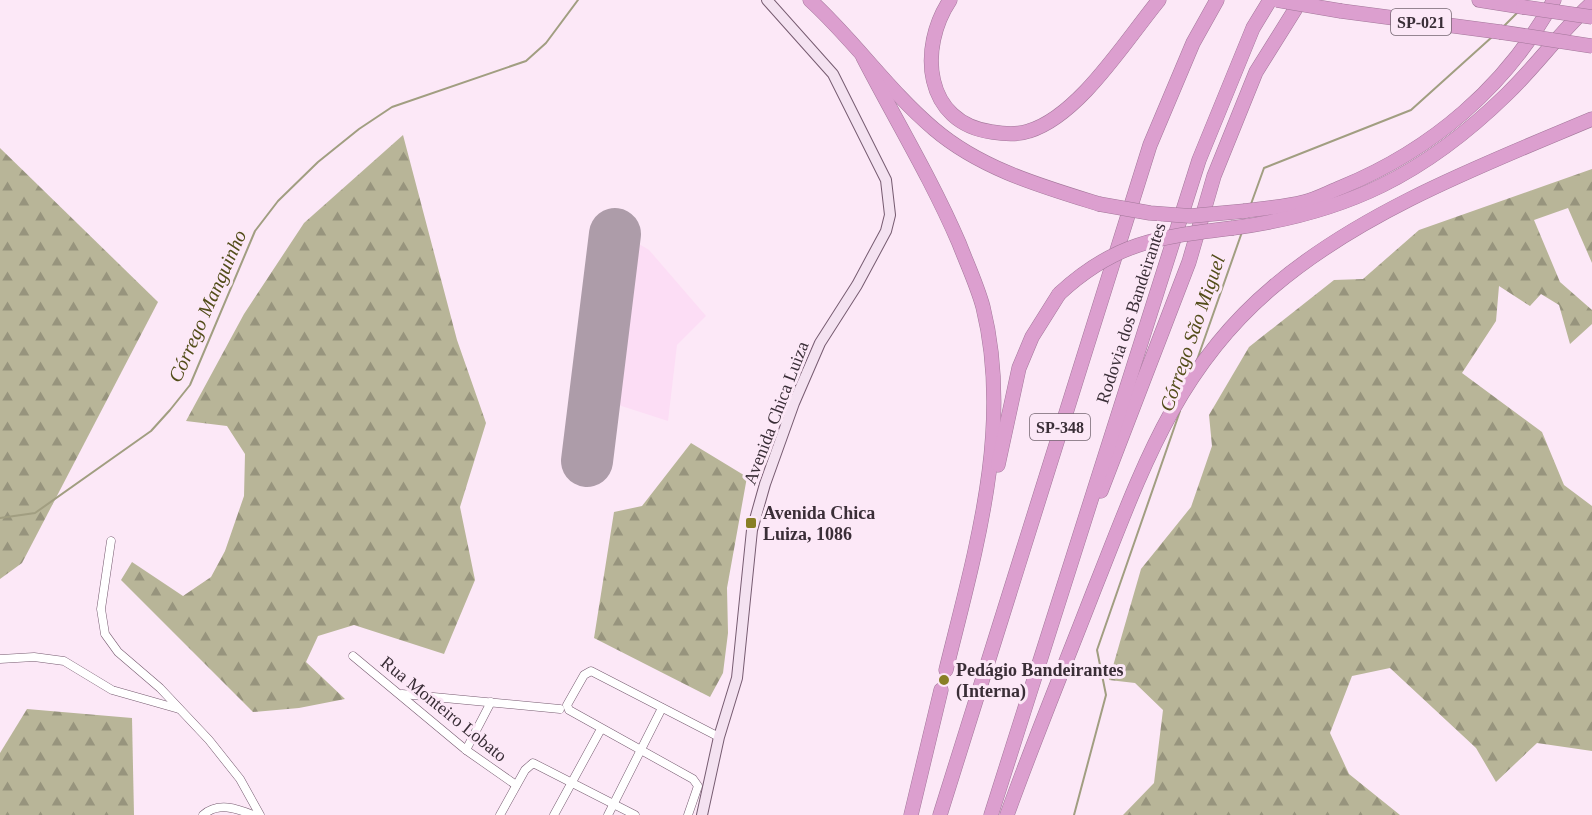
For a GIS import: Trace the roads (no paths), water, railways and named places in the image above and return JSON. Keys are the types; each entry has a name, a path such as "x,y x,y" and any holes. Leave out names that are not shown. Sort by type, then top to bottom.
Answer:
{"highway":[{"path":"810,0 934,129 972,157 1034,183 1099,204 1190,216 1304,202 1370,175 1448,128 1498,80 1527,44 1554,0"},
{"path":"950,0 941,14 929,53 935,89 955,116 971,127 983,131 1011,134 1028,132 1054,119 1077,99 1159,0"},
{"name":"Rodovia dos Bandeirantes","path":"940,815 1150,145 1193,43 1217,0"},
{"name":"Rodovia dos Bandeirantes","path":"991,815 1199,160 1253,28 1270,0"},
{"name":"SP-021","path":"1277,0 1592,46"},
{"path":"1064,582 1149,369 1189,262 1214,176 1256,72 1301,0"},
{"path":"1479,0 1592,17"},
{"path":"987,486 998,464 1019,368 1032,337 1059,294 1101,260 1134,245 1166,236 1233,228 1310,214 1369,193 1415,168 1462,135 1509,92 1564,29 1592,3"},
{"path":"863,57 936,193 968,265 983,306 991,351 994,400 993,447 987,486 946,670"},
{"path":"1007,815 1128,505 1163,427 1177,399 1197,369 1235,322 1273,287 1322,250 1403,204 1592,119"},
{"path":"911,815 941,690"}],"main road":[{"name":"Avenida Chica Luiza","path":"702,815 719,737 737,678 752,530 765,484 794,403 820,343 857,285 886,231 890,215 886,180 833,74 767,0"}],"street":[{"path":"111,541 104,583 102,628 118,652 180,710 240,779 260,815"},
{"name":"Rua Monteiro Lobato","path":"353,656 402,694 466,750 516,785"},
{"path":"0,659 34,657 64,661 112,690 180,710"},
{"path":"688,815 698,786 686,775 601,729 567,707 584,675 591,671 719,737"},
{"path":"402,694 560,709"},
{"path":"466,750 491,702"},
{"path":"608,815 662,708"},
{"path":"554,815 601,729"},
{"path":"500,815 527,766 537,763 635,815"},
{"path":"203,815 216,807 240,809 253,815"}],"waterway":[{"name":"Córrego Manguinho","path":"0,518 35,513 151,431 170,410 190,385 255,231 278,201 318,162 359,129 392,107 526,61 546,43 578,0"},
{"name":"Córrego São Miguel","path":"1503,27 1518,12"},
{"name":"Córrego São Miguel","path":"1251,204 1264,168 1411,110 1492,37"},
{"name":"Córrego São Miguel","path":"1197,360 1242,232"},
{"name":"Córrego São Miguel","path":"1074,815 1106,695 1097,650 1180,411"}],"place":[{"name":"Avenida Chica Luiza, 1086","path":"751,523"},
{"name":"Pedágio Bandeirantes (Interna)","path":"944,680"}]}
